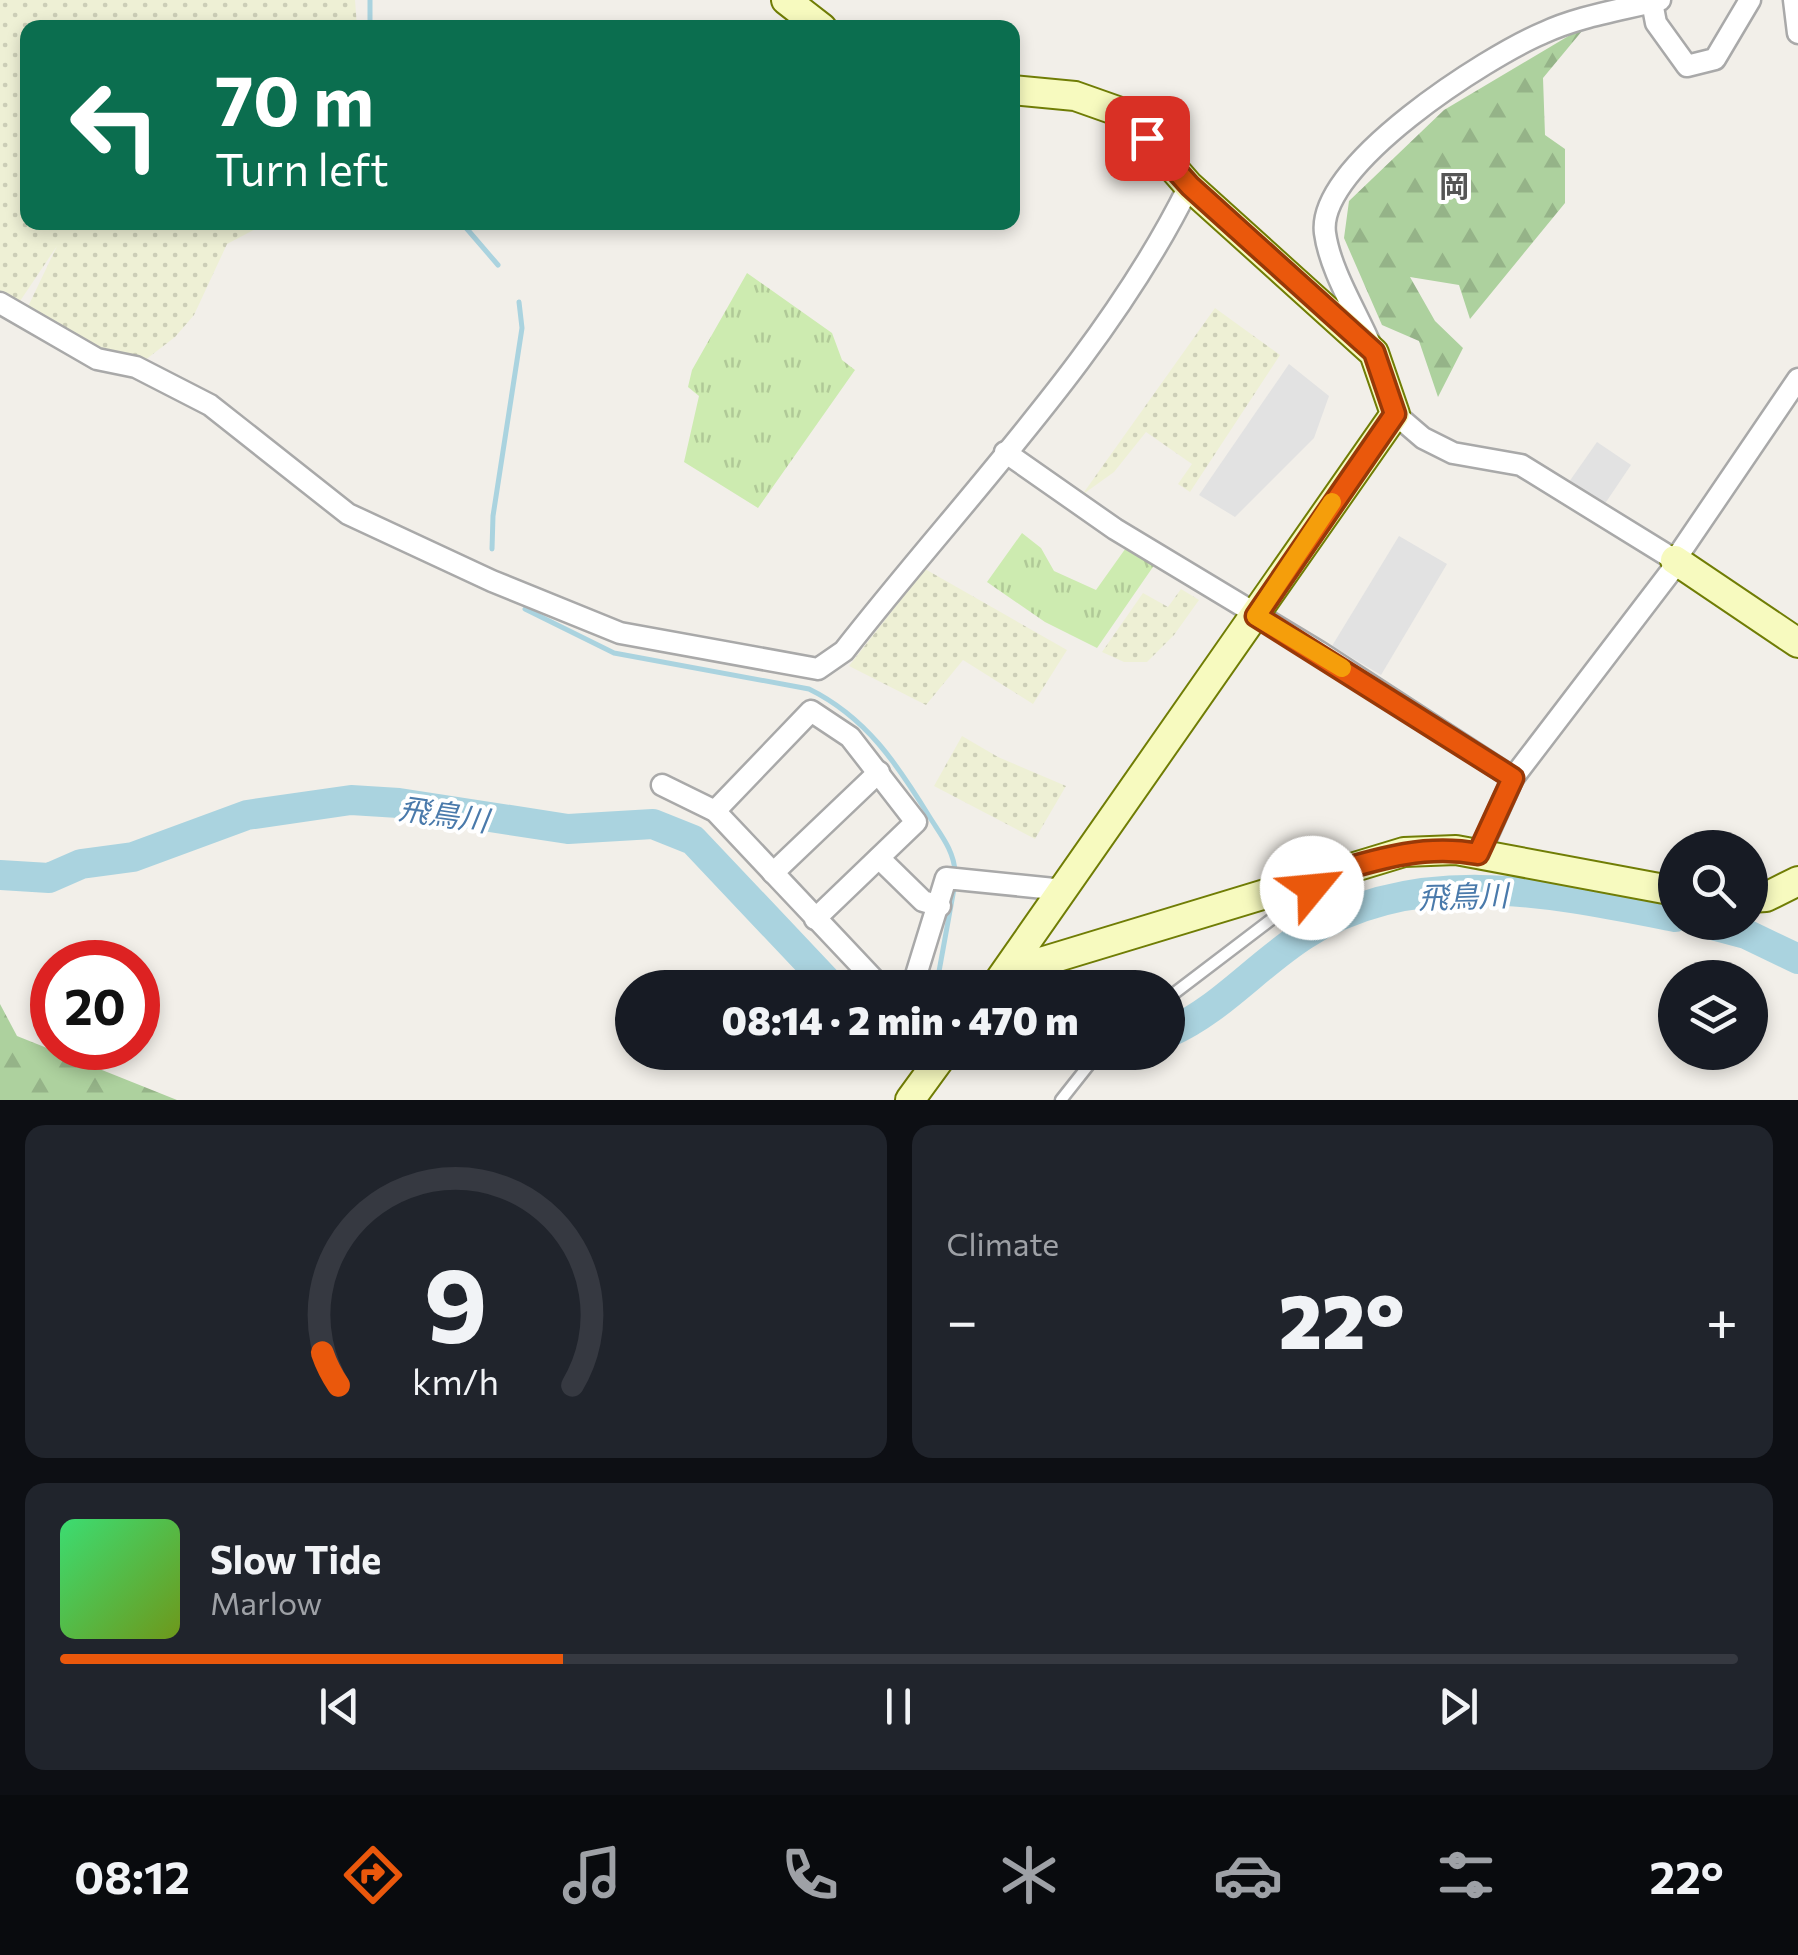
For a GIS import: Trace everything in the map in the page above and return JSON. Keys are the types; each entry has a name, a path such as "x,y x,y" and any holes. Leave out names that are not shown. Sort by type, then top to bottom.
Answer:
{"street":[{"path":"786,0 812,20"},
{"path":"1750,0 1715,60 1688,66 1656,22 1656,1 1548,30 1510,47 1406,117 1350,178 1327,212 1325,232 1395,414 1423,438 1453,453 1522,465 1677,561 1798,643"},
{"path":"1794,0 1798,33"},
{"path":"1020,91 1075,96 1126,114 1190,186 1374,352"},
{"path":"0,303 97,360 136,368 210,405 348,514 459,566 620,633 818,669 844,651 1006,452 1142,276 1190,186"},
{"path":"1478,854 1513,778 1677,561 1798,379"},
{"path":"1008,970 1395,414"},
{"path":"1006,452 1115,528 1513,778"},
{"path":"716,811 811,712 850,737 916,822 815,919"},
{"path":"773,872 878,772"},
{"path":"662,784 716,811 865,970"},
{"path":"1017,959 1041,962 1404,852 1456,850 1658,888"},
{"path":"879,858 923,901 940,906"},
{"path":"918,970 940,906 955,878 1064,890"},
{"path":"1768,896 1798,882"},
{"path":"916,1098 934,1070"}],"lane":[{"path":"1185,985 1312,888 1313,878"},
{"path":"1061,1100 1085,1070"}],"green space":[{"path":"0,0 355,0 356,20 20,20 20,230 254,230 227,244 194,315 175,337 136,367 24,315 57,246 14,310 0,300"},
{"path":"1587,25 1543,78 1545,135 1565,149 1565,203 1470,319 1459,285 1410,277 1435,321 1463,348 1438,397 1419,341 1382,325 1344,238 1349,201 1444,110"},
{"path":"747,273 832,333 842,360 855,370 758,508 684,462 699,396 688,387 692,370"},
{"path":"1215,308 1280,355 1190,492 1178,484 1192,464 1146,432 1114,472 1082,495"},
{"path":"1022,533 1041,548 1054,571 1096,590 1128,545 1155,564 1097,648 1045,622 987,582"},
{"path":"925,569 1067,650 1033,704 963,660 926,705 849,666"},
{"path":"1181,589 1199,600 1174,635 1147,662 1124,662 1102,652 1143,593 1168,607"},
{"path":"962,736 998,757 1066,786 1035,839 934,786"},
{"path":"0,1004 17,1036 30,1041 30,1070 102,1070 177,1100 0,1100"}],"shaded area":[{"path":"1289,364 1329,396 1314,438 1235,517 1199,495"},
{"path":"1597,442 1631,465 1604,505 1569,482"},
{"path":"1399,536 1447,564 1381,675 1332,646"}],"waterway":[{"path":"370,0 370,20"},
{"path":"468,230 498,265"},
{"path":"492,549 493,516 522,328 519,302"},
{"path":"525,609 614,653 809,689 829,700 864,728 892,760 946,842 955,872"},
{"name":"飛鳥川","path":"0,875 49,878 81,864 133,857 247,815 351,800 399,803 568,829 653,824 693,840 816,970"},
{"path":"939,970 955,883"},
{"name":"飛鳥川","path":"1185,1025 1304,935 1347,913 1392,898 1438,891 1486,890 1534,893 1658,914"},
{"name":"飛鳥川","path":"1758,940 1798,959"}],"slow traffic":[{"path":"1332,502 1256,616 1342,668"}],"district":[{"name":"岡","path":"1454,184"}],"route":[{"path":"1147,138 1190,186 1374,352 1395,414 1256,616 1319,652 1430,728 1513,778 1478,854 1456,850 1404,852 1313,878 1312,888"}]}
